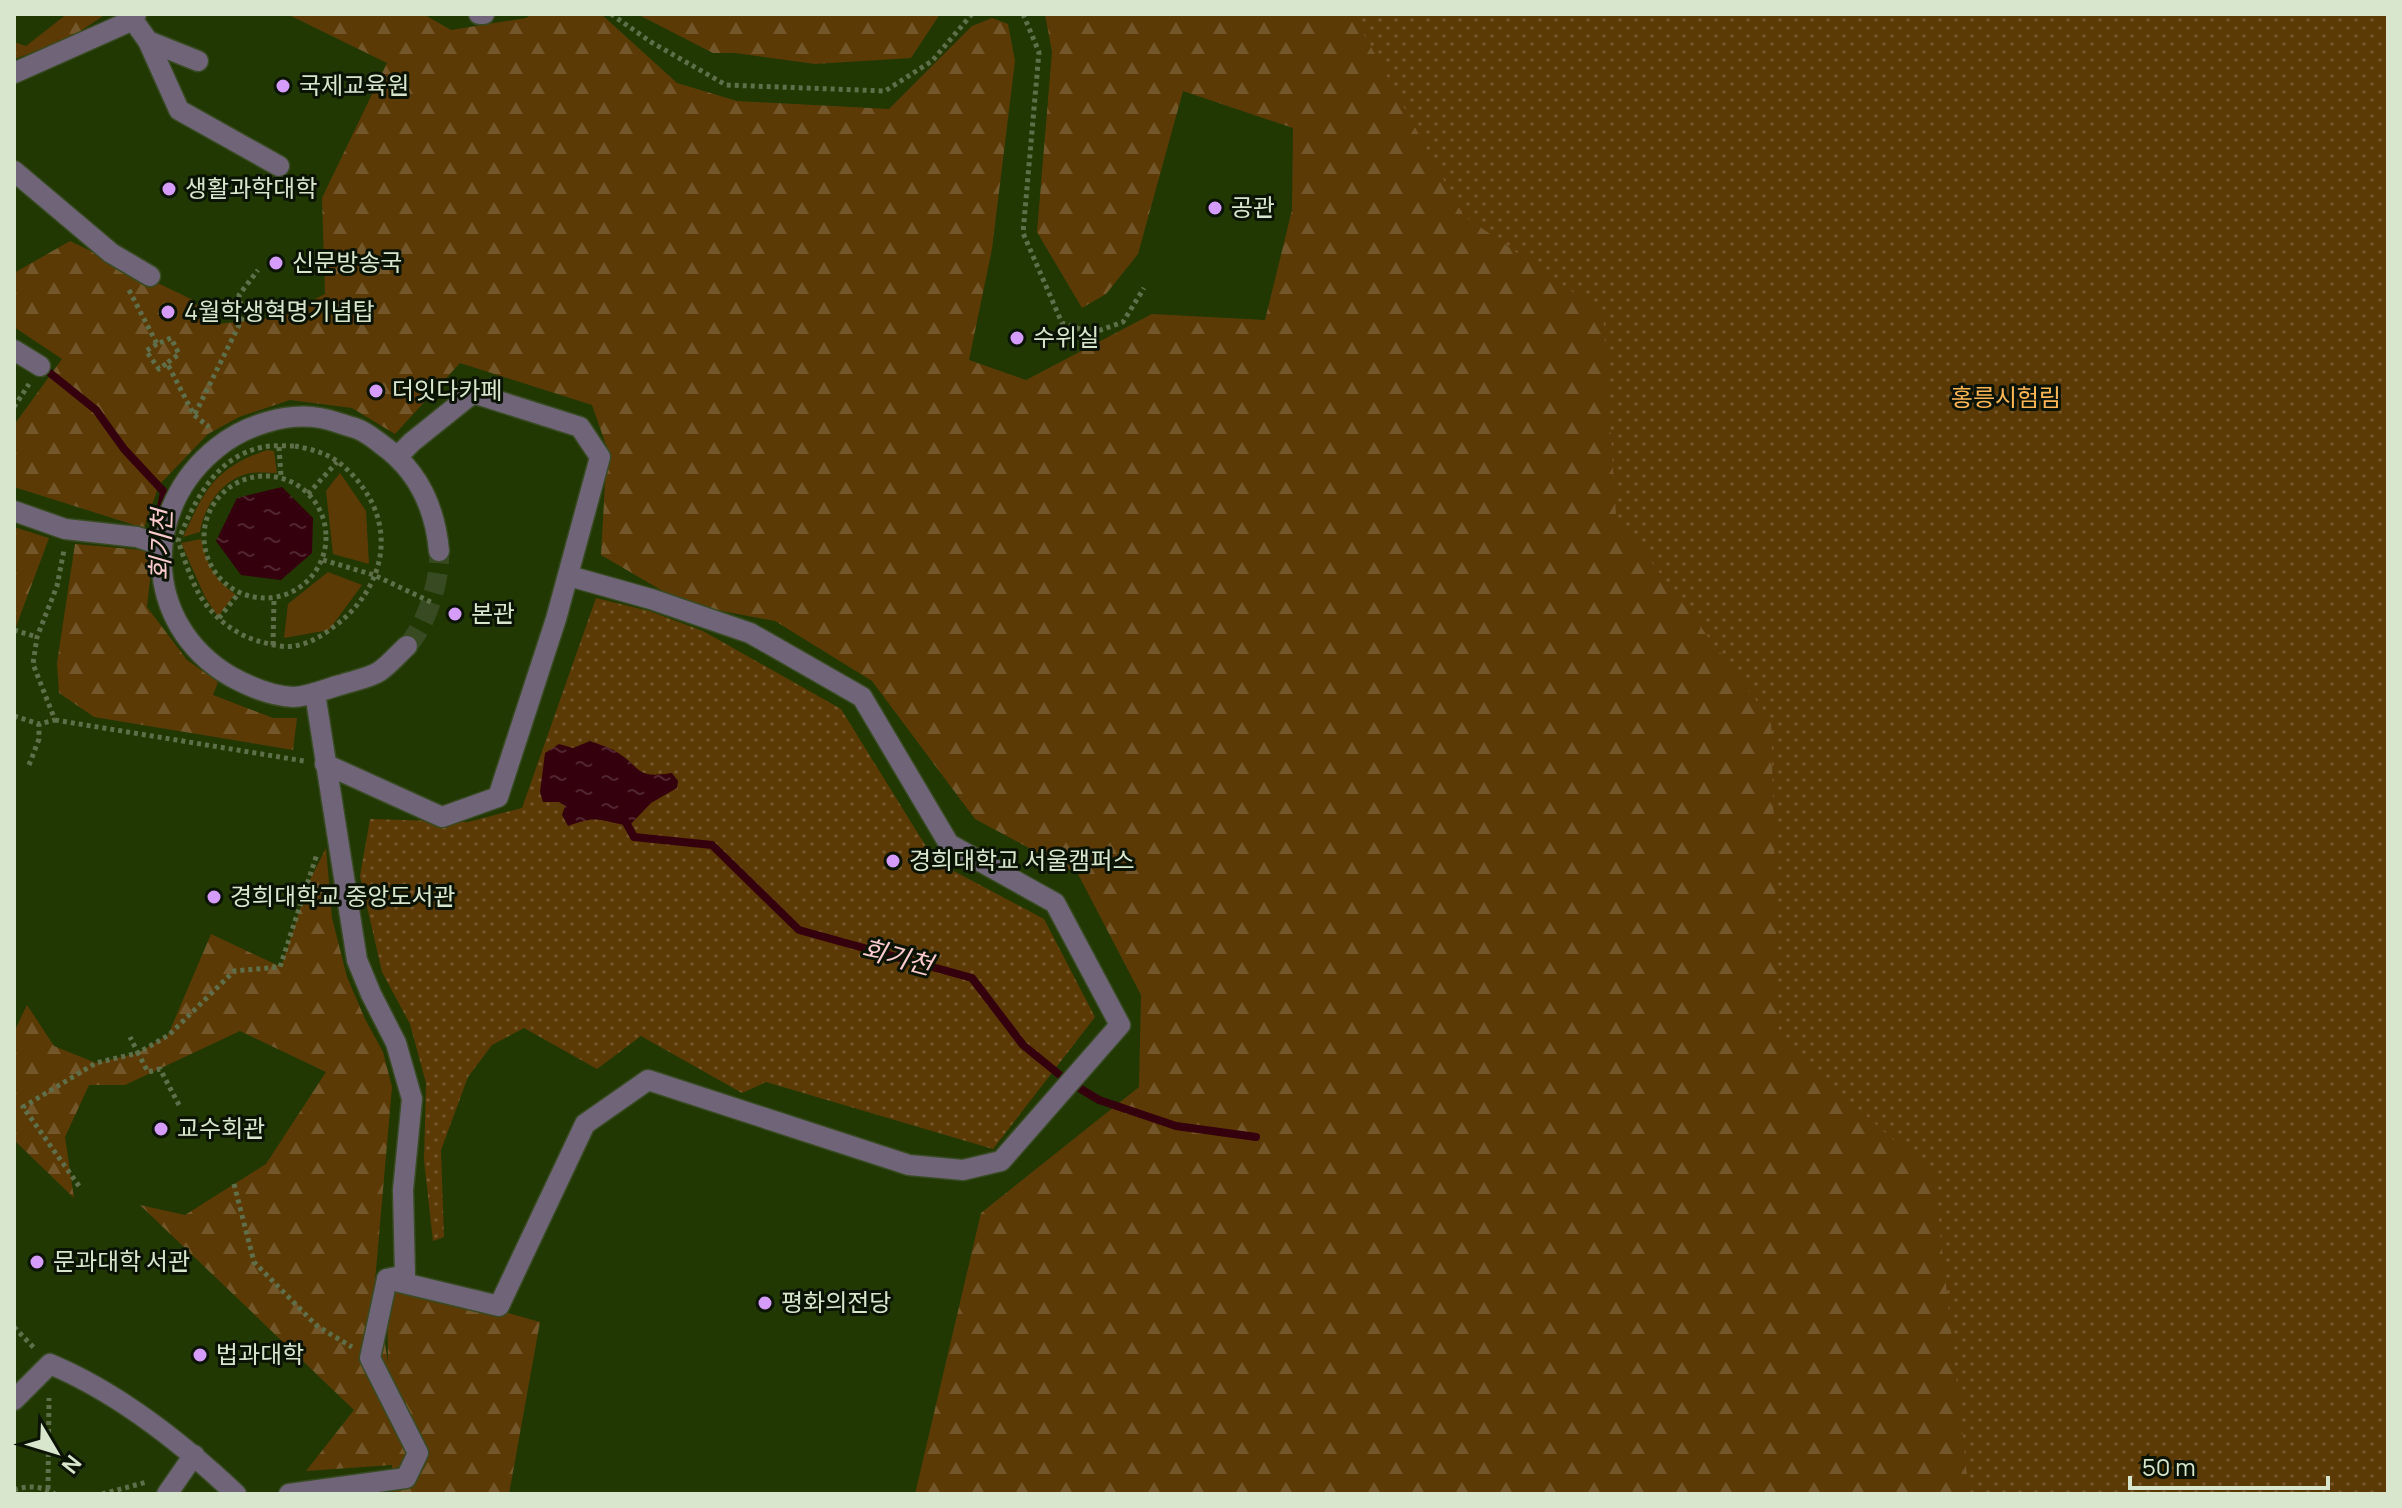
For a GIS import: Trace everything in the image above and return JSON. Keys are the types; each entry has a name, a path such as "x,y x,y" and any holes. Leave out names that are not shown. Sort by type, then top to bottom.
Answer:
{"lane":[{"path":"14,73 135,17 179,110 279,166"},
{"path":"148,41 198,61"},
{"path":"14,171 111,253 150,276"},
{"path":"14,350 40,366"},
{"path":"325,764 442,817 498,797 569,576 600,457 580,427 473,393 398,456"},
{"path":"407,646 378,673 293,697 249,687 211,664 181,631 164,589 172,501 197,463 225,441 274,419 319,418 362,430 398,456 423,488 437,525 439,551"},
{"path":"14,511 65,529 166,543"},
{"path":"387,1279 499,1306 585,1124 648,1080 909,1165 963,1170 1001,1161 1120,1025 1055,903 949,844 862,697 750,633 651,599 569,576"},
{"path":"315,693 357,960 396,1043 412,1099 403,1190 405,1275 387,1279"},
{"path":"289,1494 406,1478 418,1453 370,1358 387,1279"},
{"path":"14,1400 50,1364 82,1378 194,1455 236,1494"},
{"path":"167,1494 194,1455"}],"path":[{"path":"611,14 651,42 726,85 885,91 932,61 972,14"},
{"path":"1023,14 1039,52 1023,233 1062,323 1092,333 1123,322 1144,288"},
{"path":"111,253 157,344"},
{"path":"194,415 243,317 239,295 258,270"},
{"path":"171,338 179,354 167,363 159,369 146,351 171,338"},
{"path":"167,363 194,415 225,441"},
{"path":"295,446 325,454 337,462 351,472 370,497 380,527 380,559 369,590 353,613 316,639 294,646 273,645 243,636 219,618 199,594 166,543 209,479 234,459 263,447 295,446"},
{"path":"279,447 281,478"},
{"path":"308,494 337,462"},
{"path":"257,476 281,478 298,485 308,494 324,518 327,539 323,560 311,578 295,592 274,599 239,593 224,583 212,569 205,552 203,534 208,514 220,495 237,482 257,476"},
{"path":"166,543 203,534"},
{"path":"323,560 374,575 431,602"},
{"path":"55,720 33,664 37,637 57,586 62,562"},
{"path":"219,618 239,593"},
{"path":"273,645 274,599"},
{"path":"14,630 37,637"},
{"path":"14,716 39,724 55,720 325,764"},
{"path":"29,765 39,739 39,724"},
{"path":"23,1107 96,1063 138,1053 169,1035 234,971 280,967 320,842"},
{"path":"130,1037 148,1072 160,1069 179,1105"},
{"path":"14,1102 23,1107 79,1186"},
{"path":"234,1184 254,1262 317,1326 370,1358"},
{"path":"14,1327 50,1364 48,1489"},
{"path":"102,1494 181,1473"},
{"path":"14,1490 34,1487 48,1489 55,1494"}],"shaded area":[{"name":"경희대학교 서울캠퍼스","path":"14,14 1349,14 1099,1494 14,1494"}],"green space":[{"path":"67,14 106,14 64,42 14,59 14,42 26,46"},
{"path":"287,14 423,14 451,30 526,18 532,14 601,14 677,83 737,101 889,109 972,26 992,18 1008,24 1015,61 992,249 969,360 1026,380 1152,314 1265,320 1292,210 1293,128 1183,91 1138,254 1106,294 1082,308 1037,232 1052,52 1045,14 2388,14 2388,1494 915,1494 981,1213 1139,1087 1141,995 1078,874 975,819 872,681 775,621 685,604 601,555 607,448 592,405 460,363 395,434 352,408 290,400 239,417 208,434 159,485 144,528 14,487 14,425 62,359 14,327 14,273 70,241 193,300 211,325 281,316 325,294 322,198 387,63"},
{"path":"637,14 940,14 911,58 815,64 713,53"},
{"name":"홍릉시험림","path":"1353,14 2388,14 2388,1494 1969,1494 1934,1176 1779,1038 1771,720 1616,515 1603,313 1463,215"},
{"path":"267,450 274,451 277,473 251,473 232,481 216,495 200,532 183,537 214,482 235,464"},
{"path":"340,473 366,511 369,564 333,554 326,491"},
{"path":"14,527 49,538 14,632"},
{"path":"201,539 212,570 235,594 218,617 205,597 181,543"},
{"path":"75,544 153,551 147,607 187,660 218,682 213,695 273,718 297,718 293,750 94,717 59,693 57,663"},
{"path":"328,572 362,585 329,630 284,638 288,604"},
{"path":"596,598 649,611 703,631 841,709 935,861 1044,919 1095,1017 993,1149 766,1082 742,1093 641,1036 597,1069 524,1028 492,1045 468,1077 441,1150 444,1237 433,1241 424,1160 426,1083 410,1024 382,972 360,876 370,819 468,822 522,808"},
{"path":"326,848 332,918 347,977 383,1052 392,1087 375,1281 388,1363 387,1279 540,1322 509,1494 393,1494 392,1465 306,1471 354,1410 140,1205 185,1215 266,1164 326,1072 240,1031 125,1085 89,1085 65,1137 74,1198 14,1140 14,1032 27,1005 54,1046 96,1063 138,1053 168,1035 211,934 281,967 309,882"}],"water":[{"path":"282,487 313,518 312,553 281,580 241,575 216,541 237,498"},
{"path":"590,741 615,751 645,773 672,773 678,781 677,788 651,803 629,826 593,820 568,826 562,815 565,806 559,802 543,802 540,792 545,753 559,744 573,748"}],"waterway":[{"name":"회기천","path":"45,369 96,410 124,449 164,492 158,523"},
{"name":"회기천","path":"623,817 634,837 712,845 799,930 972,978 1023,1045 1066,1080 1099,1100 1176,1126 1256,1137"}],"tunnel":[{"path":"407,646 431,602 438,575 439,551"}],"place":[{"name":"국제교육원","path":"283,86"},
{"name":"생활과학대학","path":"169,189"},
{"name":"공관","path":"1215,208"},
{"name":"신문방송국","path":"276,263"},
{"name":"4월학생혁명기념탑","path":"168,312"},
{"name":"수위실","path":"1017,338"},
{"name":"더잇다카페","path":"376,391"},
{"name":"본관","path":"455,614"},
{"name":"경희대학교 서울캠퍼스","path":"893,861"},
{"name":"경희대학교 중앙도서관","path":"214,897"},
{"name":"교수회관","path":"161,1129"},
{"name":"문과대학 서관","path":"37,1262"},
{"name":"평화의전당","path":"765,1303"},
{"name":"법과대학","path":"200,1355"}]}
